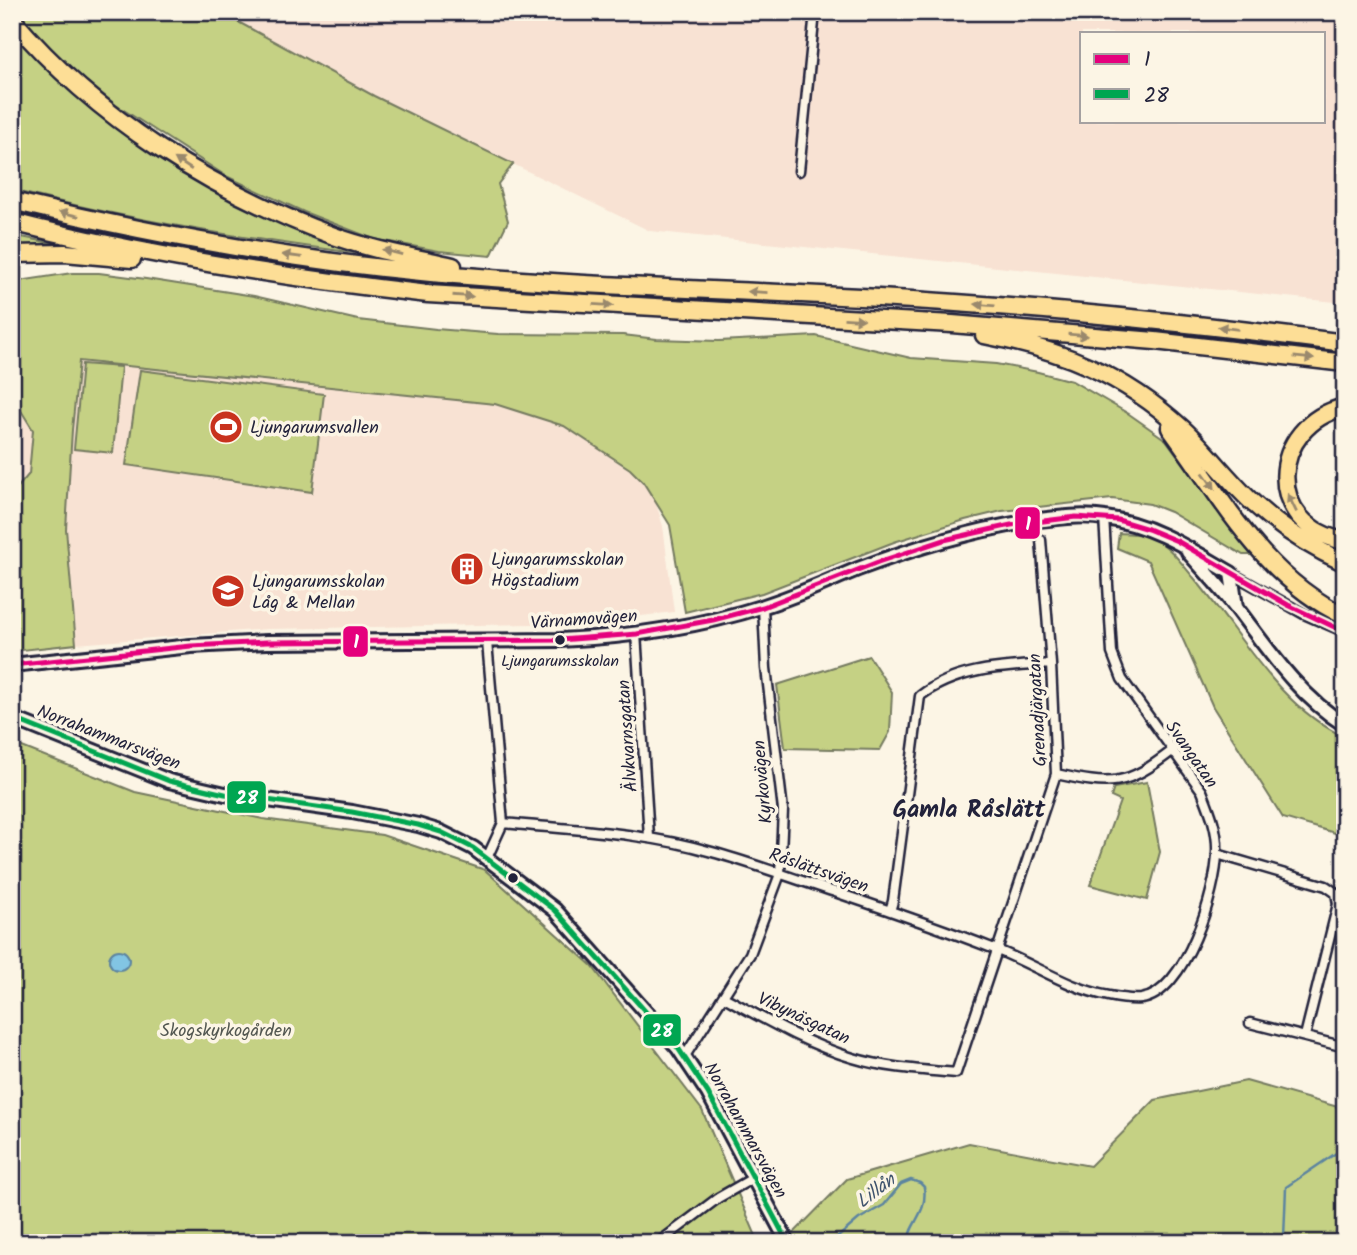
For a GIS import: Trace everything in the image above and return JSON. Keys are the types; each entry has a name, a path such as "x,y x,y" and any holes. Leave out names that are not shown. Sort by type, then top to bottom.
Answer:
{"highway":[{"path":"12,19 33,44 88,96 142,137 193,170 264,207 336,237 506,278"},
{"path":"12,201 160,234 282,255 431,273 953,303 1160,320 1345,343"},
{"path":"12,222 156,255 249,271"},
{"path":"12,254 65,253 249,271 441,295 912,322 1155,341 1345,363"},
{"path":"912,322 997,338 1072,358 1120,381 1182,428 1251,501 1277,524 1294,537 1345,563"},
{"path":"1154,406 1266,559 1310,597 1345,616"},
{"path":"1345,407 1318,417 1303,429 1293,443 1284,472 1286,489 1297,514 1321,534 1345,541"},
{"path":"1327,555 1345,557"}],"street":[{"path":"799,171 815,12"},
{"name":"Värnamovägen","path":"12,665 191,646 267,642 486,642 581,639 636,633 689,625 762,607 859,569 933,544 1004,525 1053,518 1104,517 1146,528 1180,543 1231,572 1236,607"},
{"name":"Svangatan","path":"1104,517 1112,653 1122,679 1202,791 1216,832 1217,854 1207,912 1197,937 1167,984 1149,998"},
{"name":"Grenadjärgatan","path":"956,1073 1056,774 1041,540"},
{"name":"Värnamovägen","path":"1180,543 1236,607 1277,663 1302,691 1345,725"},
{"path":"1231,572 1304,614 1345,632"},
{"name":"Kyrkovägen","path":"685,1056 750,954 780,874 783,810 766,668 762,607"},
{"name":"Älvkvarnsgatan","path":"636,633 649,837"},
{"path":"486,642 503,823 487,858"},
{"path":"890,911 920,696 980,669 1051,664"},
{"name":"Norrahammarsvägen","path":"12,718 169,781 225,794 352,812 418,825 457,839 487,858 555,910 685,1056 708,1093 788,1243"},
{"path":"1056,774 1102,782 1117,781 1145,772 1171,751"},
{"name":"Råslättsvägen","path":"503,823 649,837 712,851 996,949 1055,979 1088,992 1138,1000 1149,998"},
{"path":"1217,854 1326,886 1336,893 1338,904 1305,1037"},
{"name":"Vibynäsgatan","path":"724,997 805,1040 853,1058 904,1068 956,1073"},
{"path":"1250,1023 1345,1047"},
{"path":"658,1243 718,1198 754,1178"}],"shaded area":[{"path":"220,12 1345,12 1345,303 650,231 374,96"},
{"name":"Ljungarumsskolan","path":"78,360 496,403 563,425 630,469 643,481 655,500 663,526 674,612 609,620 533,624 268,629 76,644 66,532"},
{"path":"12,396 33,429 29,475 12,494"}],"green space":[{"path":"18,12 220,12 374,96 513,164 498,184 508,221 491,256 439,251 374,239 304,212 226,176 116,105 59,59"},
{"path":"12,29 128,134 377,256 193,229 12,190"},
{"path":"12,235 71,247 12,250"},
{"path":"72,273 99,273 146,279 254,296 358,320 436,329 498,334 623,335 719,341 816,336 911,358 996,364 1038,372 1072,381 1129,414 1166,440 1251,555 1243,555 1170,512 1150,504 1112,499 1002,511 965,520 894,542 762,593 685,612 670,525 643,482 630,469 564,426 495,404 79,361 66,529 76,644 13,651 12,494 29,474 33,430 12,396 12,282"},
{"path":"82,364 121,367 113,453 74,449"},
{"name":"Ljungarumsvallen","path":"140,370 324,394 312,492 126,465"},
{"path":"1119,533 1140,534 1158,540 1180,561 1280,688 1321,724 1345,737 1345,836 1283,818 1213,707 1148,561 1117,548"},
{"path":"869,656 892,692 890,732 880,750 785,748 777,685"},
{"name":"Skogskyrkogården","path":"12,743 135,792 263,819 382,835 485,870 592,966 702,1110 759,1243 12,1243"},
{"path":"1147,782 1160,852 1147,900 1090,885 1120,801 1111,797 1114,788"},
{"path":"1246,1081 1345,1109 1345,1243 963,1243 949,1235 934,1240 933,1243 784,1243 847,1179 969,1143 1090,1166 1155,1100"}],"water":[{"path":"115,950 123,950 129,960 123,970 115,970 109,964 109,956"}],"waterway":[{"name":"Lillån","path":"1272,1243 1284,1238 1286,1187 1345,1147"},
{"name":"Lillån","path":"831,1243 859,1219 884,1205 901,1184 911,1180 924,1187 925,1197 908,1243"}],"transit line":[{"name":"1","path":"12,665 191,646 267,642 560,640 637,634 713,620 763,607 878,562 944,540 1011,525 1076,517 1118,520 1177,541 1288,605 1345,632"},
{"name":"28","path":"12,718 169,781 225,794 352,812 418,825 441,832 473,848 555,910 678,1048 708,1093 788,1243"}],"place":[{"name":"Ljungarumsvallen","path":"226,427"},
{"name":"Ljungarumsskolan Högstadium","path":"467,569"},
{"name":"Ljungarumsskolan Låg & Mellan","path":"228,591"},
{"name":"Ljungarumsskolan","path":"560,640"}],"district":[{"name":"Gamla Råslätt","path":"969,809"}]}
